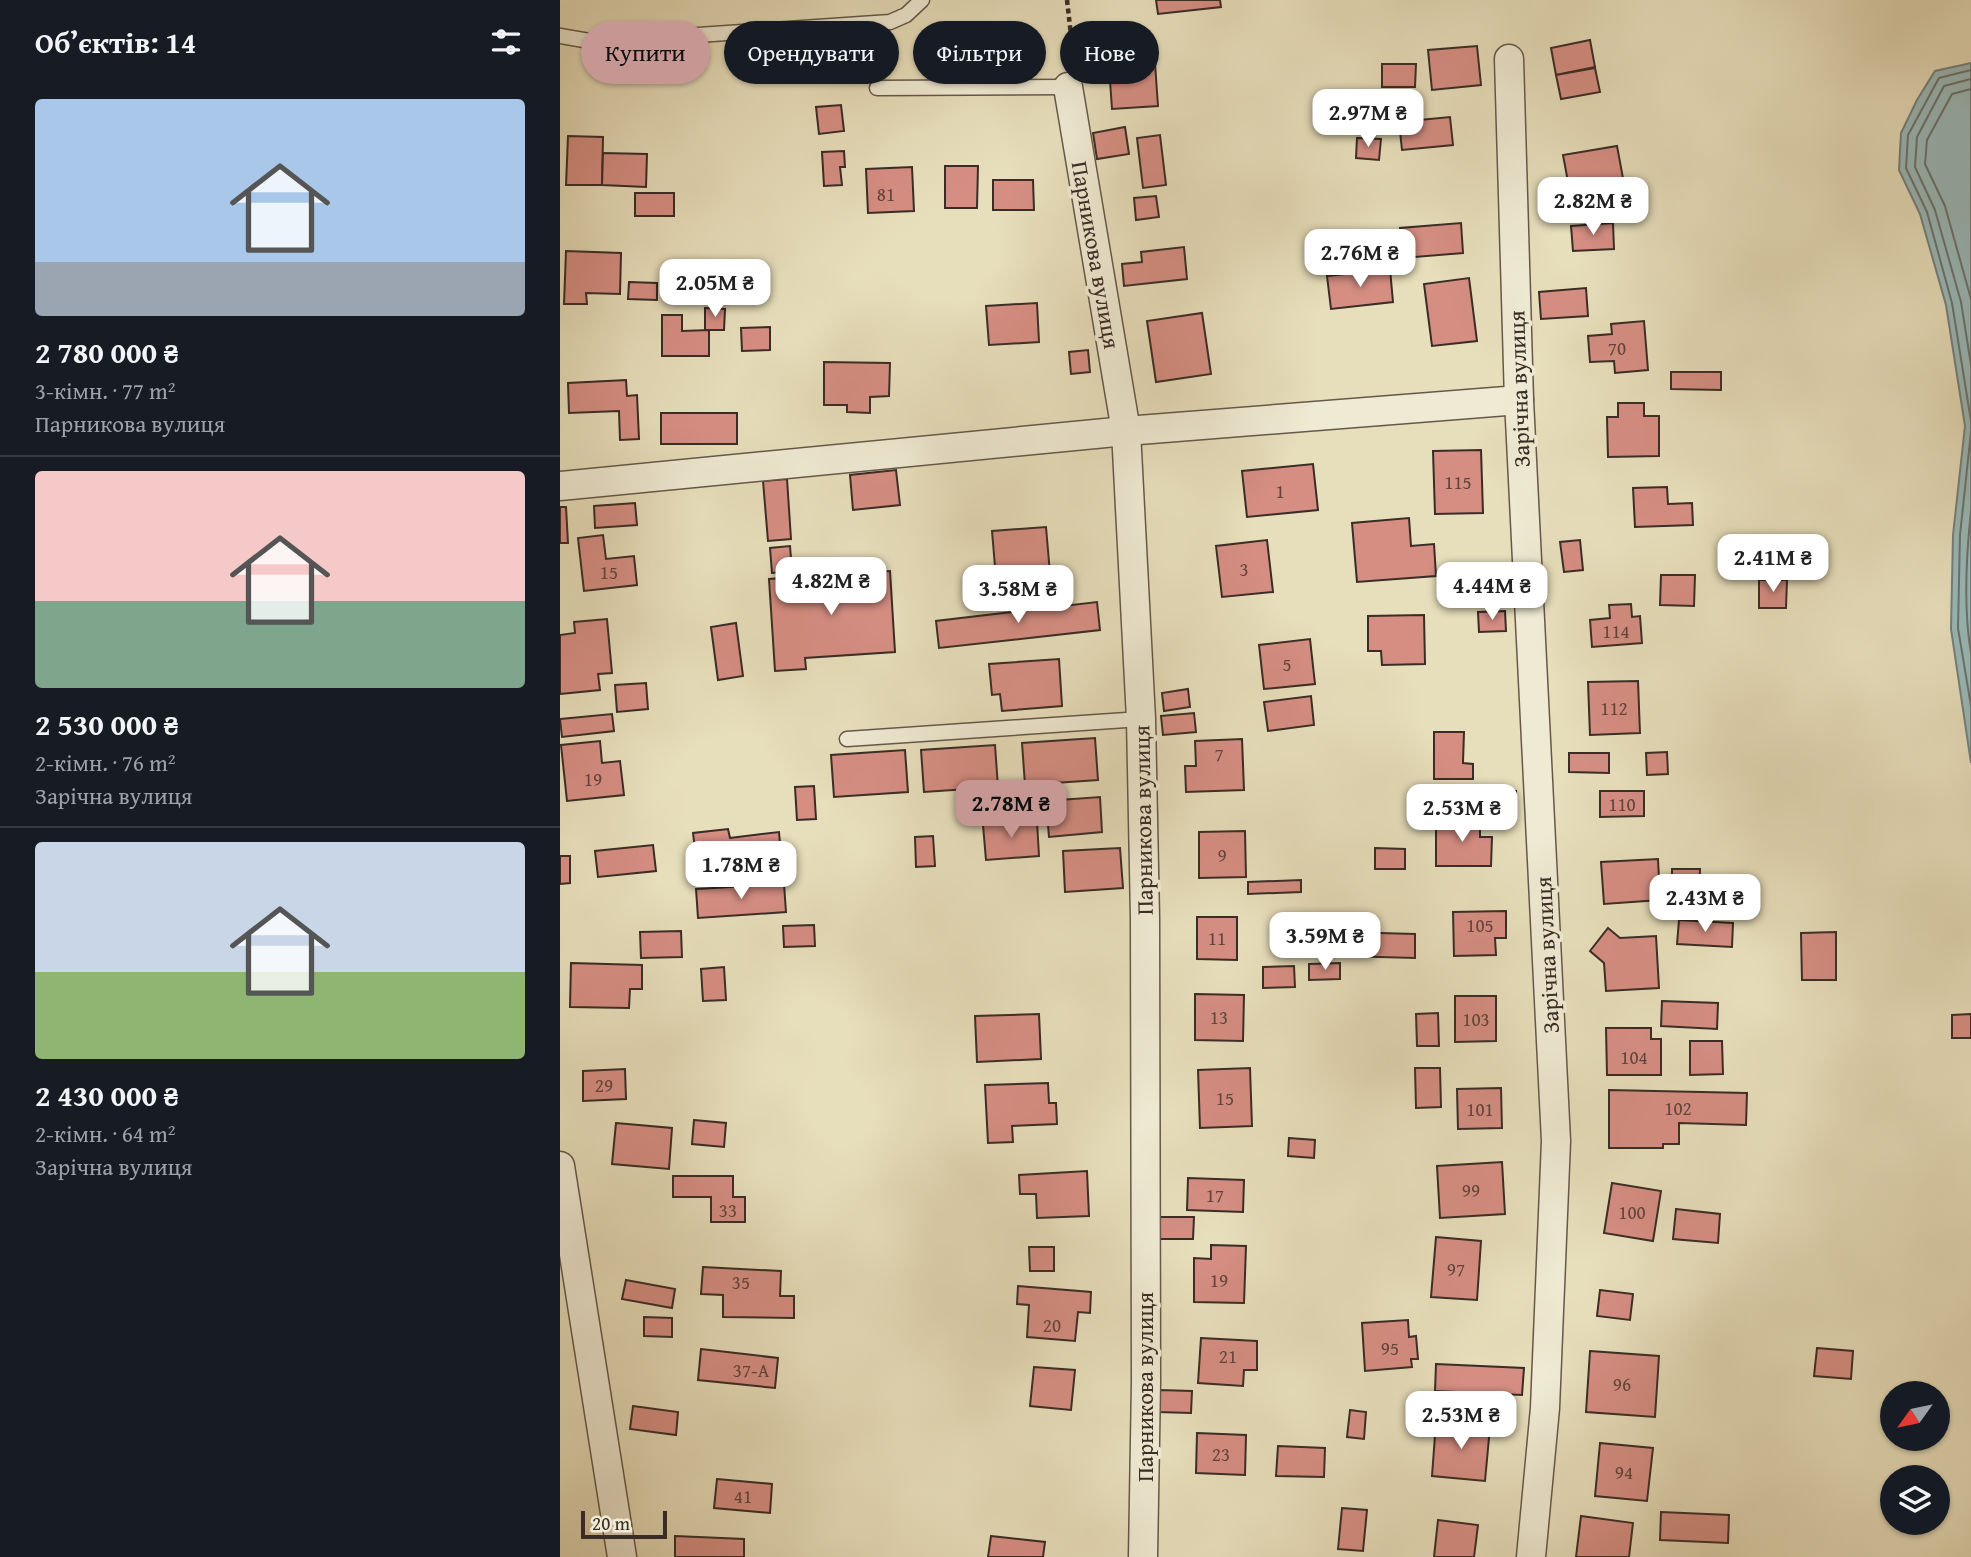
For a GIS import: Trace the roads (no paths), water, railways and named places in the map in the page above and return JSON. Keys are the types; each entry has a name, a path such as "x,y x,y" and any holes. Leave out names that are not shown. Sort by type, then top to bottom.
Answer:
{"street":[{"name":"Зарічна вулиця","path":"1509,59 1519,400 1556,1141 1545,1408 1531,1557"},
{"name":"Парникова вулиця","path":"1068,88 1126,431 1140,719 1145,918 1146,1382 1143,1557"},
{"path":"560,486 1126,431 1519,400"},
{"path":"560,1166 622,1557"}],"lane":[{"path":"560,36 595,42 890,22 906,15 922,0"},
{"path":"877,88 1068,88"},
{"path":"846,739 1140,719"}],"water":[{"path":"1971,63 1971,763 1951,629 1953,535 1965,426 1946,305 1920,214 1899,170 1901,133 1935,71"}]}
